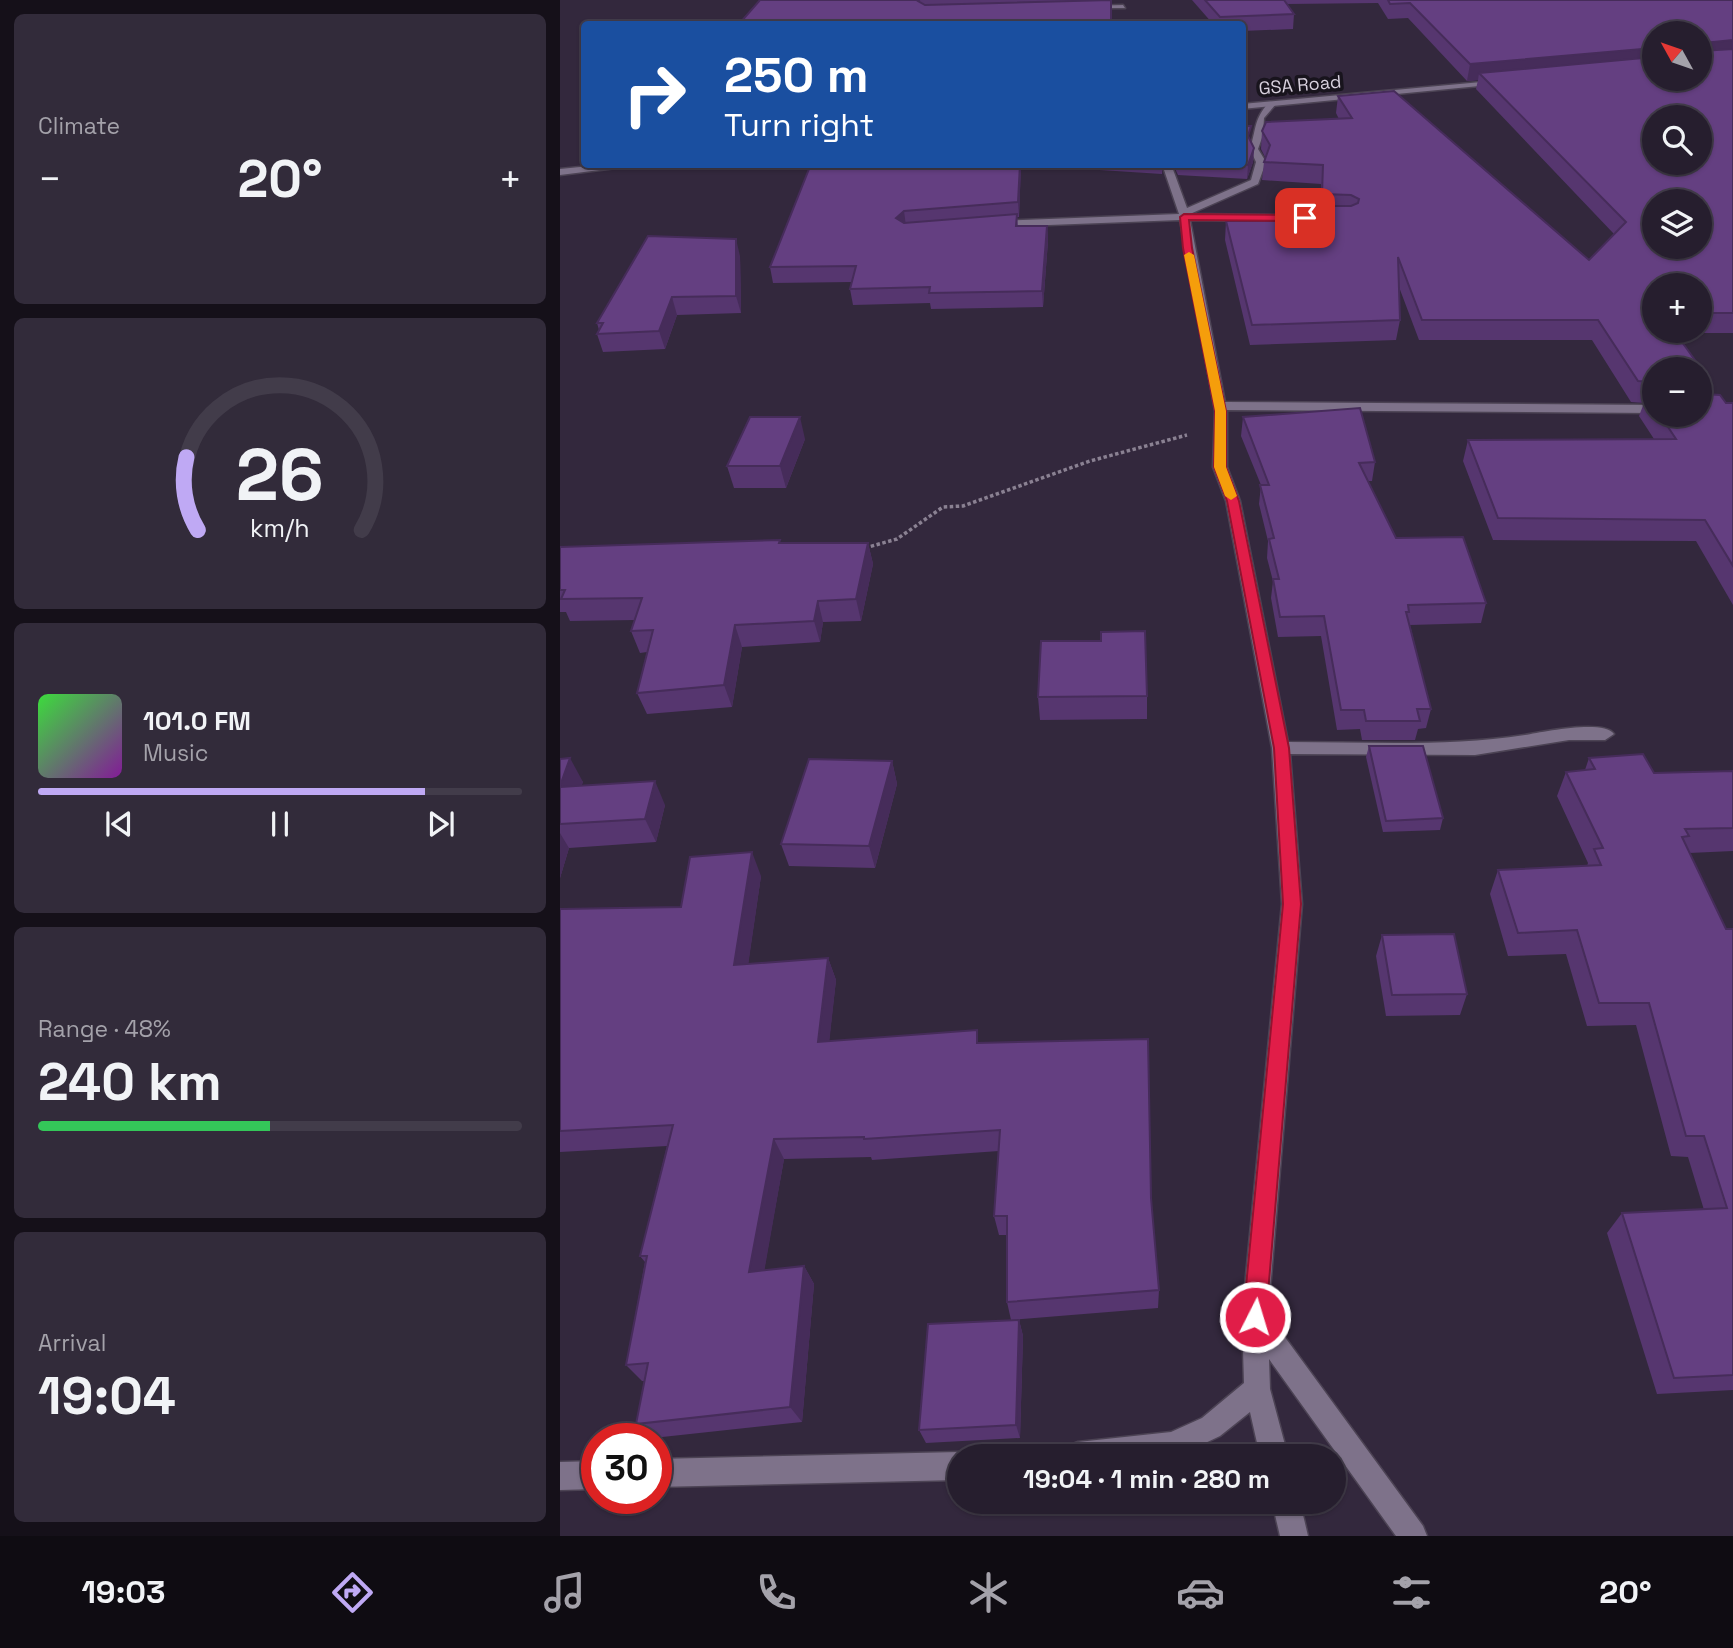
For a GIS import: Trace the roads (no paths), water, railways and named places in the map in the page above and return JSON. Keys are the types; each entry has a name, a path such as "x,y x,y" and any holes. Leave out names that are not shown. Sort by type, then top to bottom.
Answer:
{"street":[{"path":"1085,8 1123,8"},
{"name":"GSA Road","path":"1246,105 1504,82"},
{"path":"1184,215 1255,182 1261,162 1254,149 1259,135 1260,118 1272,104"},
{"path":"560,172 602,168"},
{"path":"1167,168 1184,215 1220,413 1220,467 1233,501 1282,748 1292,904 1255,1317 1257,1389 1271,1444"},
{"path":"985,224 1184,215 1349,219"},
{"path":"1220,413 1642,409"},
{"path":"1282,748 1475,749 1569,734 1605,734"},
{"path":"1255,1317 1413,1536"},
{"path":"1174,1444 1210,1427 1257,1389"},
{"path":"672,1473 947,1466"},
{"path":"560,1476 581,1475"},
{"path":"1289,1514 1294,1536"}]}
